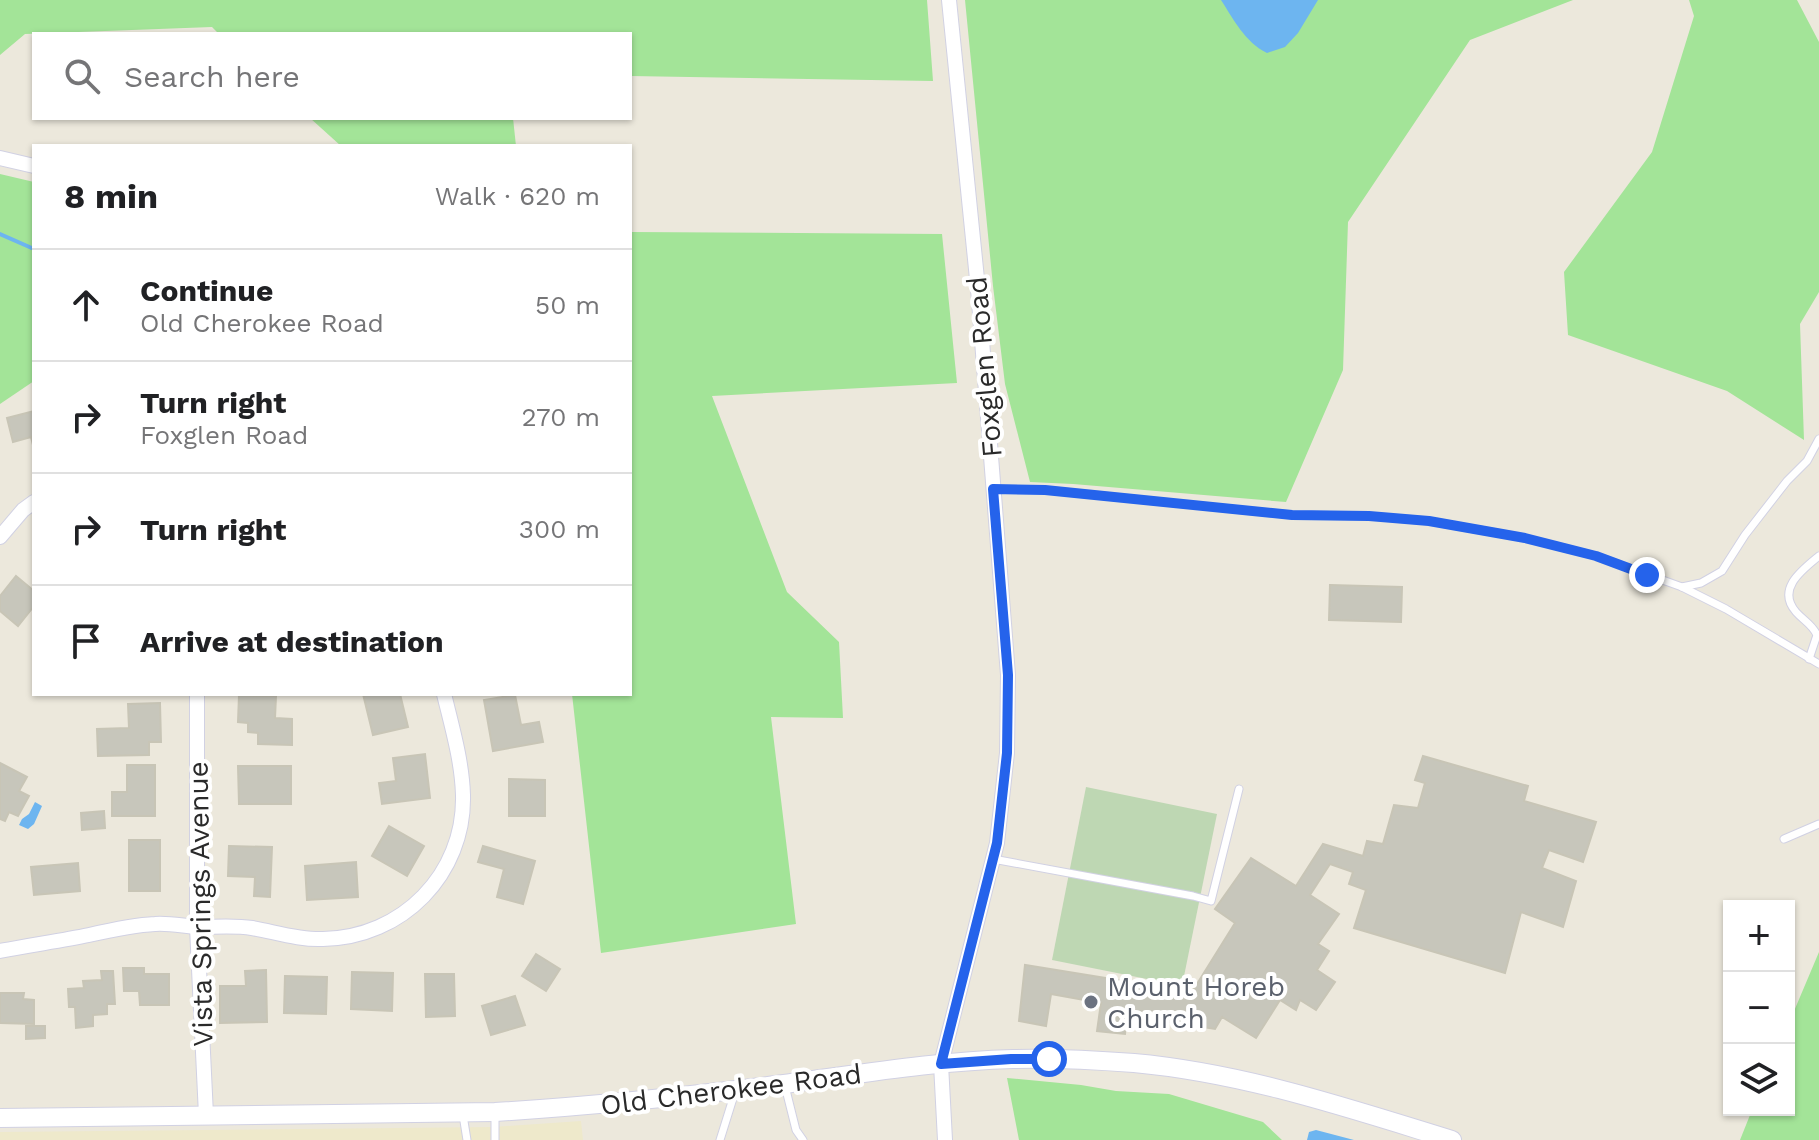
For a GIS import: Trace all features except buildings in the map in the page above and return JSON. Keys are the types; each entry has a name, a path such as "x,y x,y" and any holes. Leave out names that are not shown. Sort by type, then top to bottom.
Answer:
{"street":[{"name":"Foxglen Road","path":"945,1140 941,1064 997,843 1009,716 978,289 949,0"},
{"path":"0,158 32,166"},
{"path":"0,537 32,503"},
{"name":"Vista Springs Avenue","path":"197,696 197,927 206,1115"},
{"path":"0,951 110,929 156,924 248,927 305,938 334,939 364,933 406,913 431,890 450,862 463,809 458,757 444,696"},
{"name":"Old Cherokee Road","path":"0,1118 463,1113 568,1108 941,1064 1049,1059 1134,1063 1203,1073 1301,1094 1452,1140"}],"lane":[{"path":"1682,587 1701,583 1722,571 1745,535 1787,481 1807,461 1819,439"},
{"path":"993,489 1045,490 1292,515 1429,521 1513,536 1596,556 1682,587 1819,664"},
{"path":"1809,659 1817,635 1813,626 1796,612 1788,591 1797,574 1819,556"},
{"path":"993,859 1211,901 1239,789"},
{"path":"1784,839 1819,824"},
{"path":"784,1084 796,1130 803,1140"},
{"path":"720,1140 735,1090"},
{"path":"495,1112 495,1140"},
{"path":"463,1113 467,1140"}],"shaded area":[{"path":"581,1121 583,1140 0,1140 0,1132 493,1127"}],"green space":[{"path":"0,0 927,0 933,81 632,76 632,32 217,32 212,27 32,32 25,34 0,55"},
{"path":"965,0 1573,0 1470,40 1348,222 1343,370 1286,502 1030,482 1005,384"},
{"path":"1689,0 1797,0 1819,42 1819,292 1800,324 1804,440 1727,391 1568,335 1564,272 1652,152 1694,16"},
{"path":"312,120 513,120 516,144 339,144"},
{"path":"0,174 32,182 32,382 0,404"},
{"path":"632,232 942,234 957,383 712,396 787,592 839,642 843,718 771,717 796,924 601,953 572,696 632,696"},
{"path":"1086,787 1217,814 1182,986 1052,960"},
{"path":"1819,952 1819,1140 1740,1140 1750,1116 1795,1116 1795,1009"},
{"path":"1007,1078 1169,1094 1263,1122 1282,1140 1019,1140"}],"water":[{"path":"1221,0 1318,0 1298,33 1285,47 1267,53 1246,37"},
{"path":"35,802 42,806 34,824 28,829 19,825 29,814"},
{"path":"1316,1130 1354,1140 1307,1140 1309,1132"}],"waterway":[{"path":"0,234 32,248"}],"place":[{"name":"Mount Horeb Church","path":"1091,1002"}],"route":[{"path":"1049,1059 941,1064 997,843 1007,753 1008,675 993,489 1045,490 1292,515 1429,521 1525,538 1596,556 1647,575"}]}
